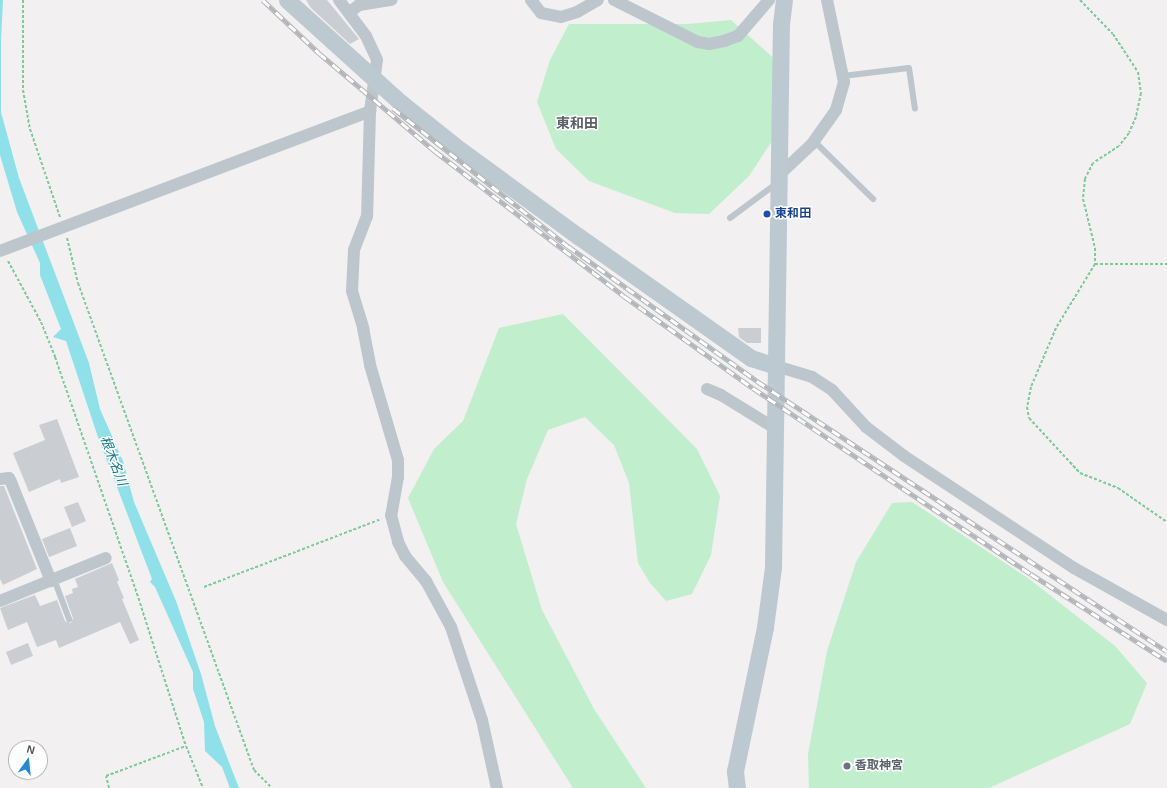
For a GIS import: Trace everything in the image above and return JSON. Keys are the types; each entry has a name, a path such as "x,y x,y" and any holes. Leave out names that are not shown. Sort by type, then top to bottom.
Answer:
{"street":[{"path":"287,0 376,80 455,146 578,236 751,358 812,377 832,390 866,427 904,456 1074,568 1167,620"},
{"path":"339,0 350,12 366,36 377,60 376,80 370,111 367,216 354,250 352,291 364,328 370,365 398,460 398,478 391,516 398,542 405,556 426,581 452,627 482,720 497,788"},
{"path":"350,12 360,5 392,0"},
{"path":"532,0 541,14 561,17 577,12 598,0"},
{"path":"614,0 698,42 709,44 724,42 738,36 769,0"},
{"path":"737,788 735,771 771,589 776,429 779,179 784,0"},
{"path":"779,179 814,141 836,110 843,76 827,0"},
{"path":"2,250 370,111"},
{"path":"707,390 721,395 776,429"},
{"path":"0,479 9,478 52,580"},
{"path":"0,601 106,558"}],"lane":[{"path":"843,76 909,68 915,109"},
{"path":"814,141 873,199"},
{"path":"730,218 779,179"},
{"path":"52,580 69,619"}],"path":[{"path":"23,0 22,90 30,129 62,227 78,283 254,770 272,788"},
{"path":"1080,0 1117,41 1138,72 1141,93 1136,117 1129,133 1119,146 1094,163 1085,179 1083,199 1095,248 1095,264 1056,328 1032,387 1027,407 1029,418 1080,473 1118,488 1167,522"},
{"path":"2,250 41,322 55,357 140,603 186,746 203,788"},
{"path":"1095,264 1167,264"},
{"path":"204,587 391,516"},
{"path":"109,788 106,776 186,746"}],"green space":[{"path":"731,20 788,71 774,138 749,176 709,214 675,213 589,181 556,149 537,102 550,60 569,24 688,24"},
{"path":"563,314 697,449 720,496 711,555 692,594 666,601 650,583 638,563 629,483 614,445 585,417 548,430 527,479 516,524 542,610 594,709 646,788 573,788 443,582 408,498 434,449 463,421 499,328"},
{"path":"912,502 1028,578 1115,646 1147,683 1130,724 989,788 809,788 808,754 827,651 856,562 892,503"}],"water":[{"name":"根木名川","path":"0,0 3,0 1,41 1,112 19,178 89,363 100,409 123,461 134,502 176,601 201,674 215,726 239,788 230,788 222,767 205,751 204,722 193,689 193,672 155,587 150,582 152,579 98,437 66,341 53,337 61,329 40,275 40,263 17,212 0,155"}],"building":[{"path":"306,0 327,0 359,39 350,44 311,8"},
{"path":"738,328 761,328 761,343 747,343 739,337"},
{"path":"57,419 79,477 61,483 60,479 29,492 13,453 45,440 39,425"},
{"path":"0,486 4,486 37,569 3,585 0,579"},
{"path":"78,502 86,521 72,527 64,507"},
{"path":"70,528 77,546 49,557 42,539"},
{"path":"112,563 119,580 117,582 124,598 122,599 139,640 130,644 120,622 59,648 56,640 37,647 27,622 8,630 0,608 35,595 40,606 57,600 65,621 71,623 73,618 65,596 73,593 72,589 78,587 75,579"},
{"path":"28,643 33,656 11,665 6,652"}],"railway":[{"path":"263,0 319,53 435,151 624,296 753,388 1031,574 1167,661"},
{"path":"393,108 568,246 757,381 1167,651"}],"place":[{"name":"東和田","path":"767,214"},
{"name":"香取神宮","path":"847,766"}],"district":[{"name":"東和田","path":"577,123"}]}
